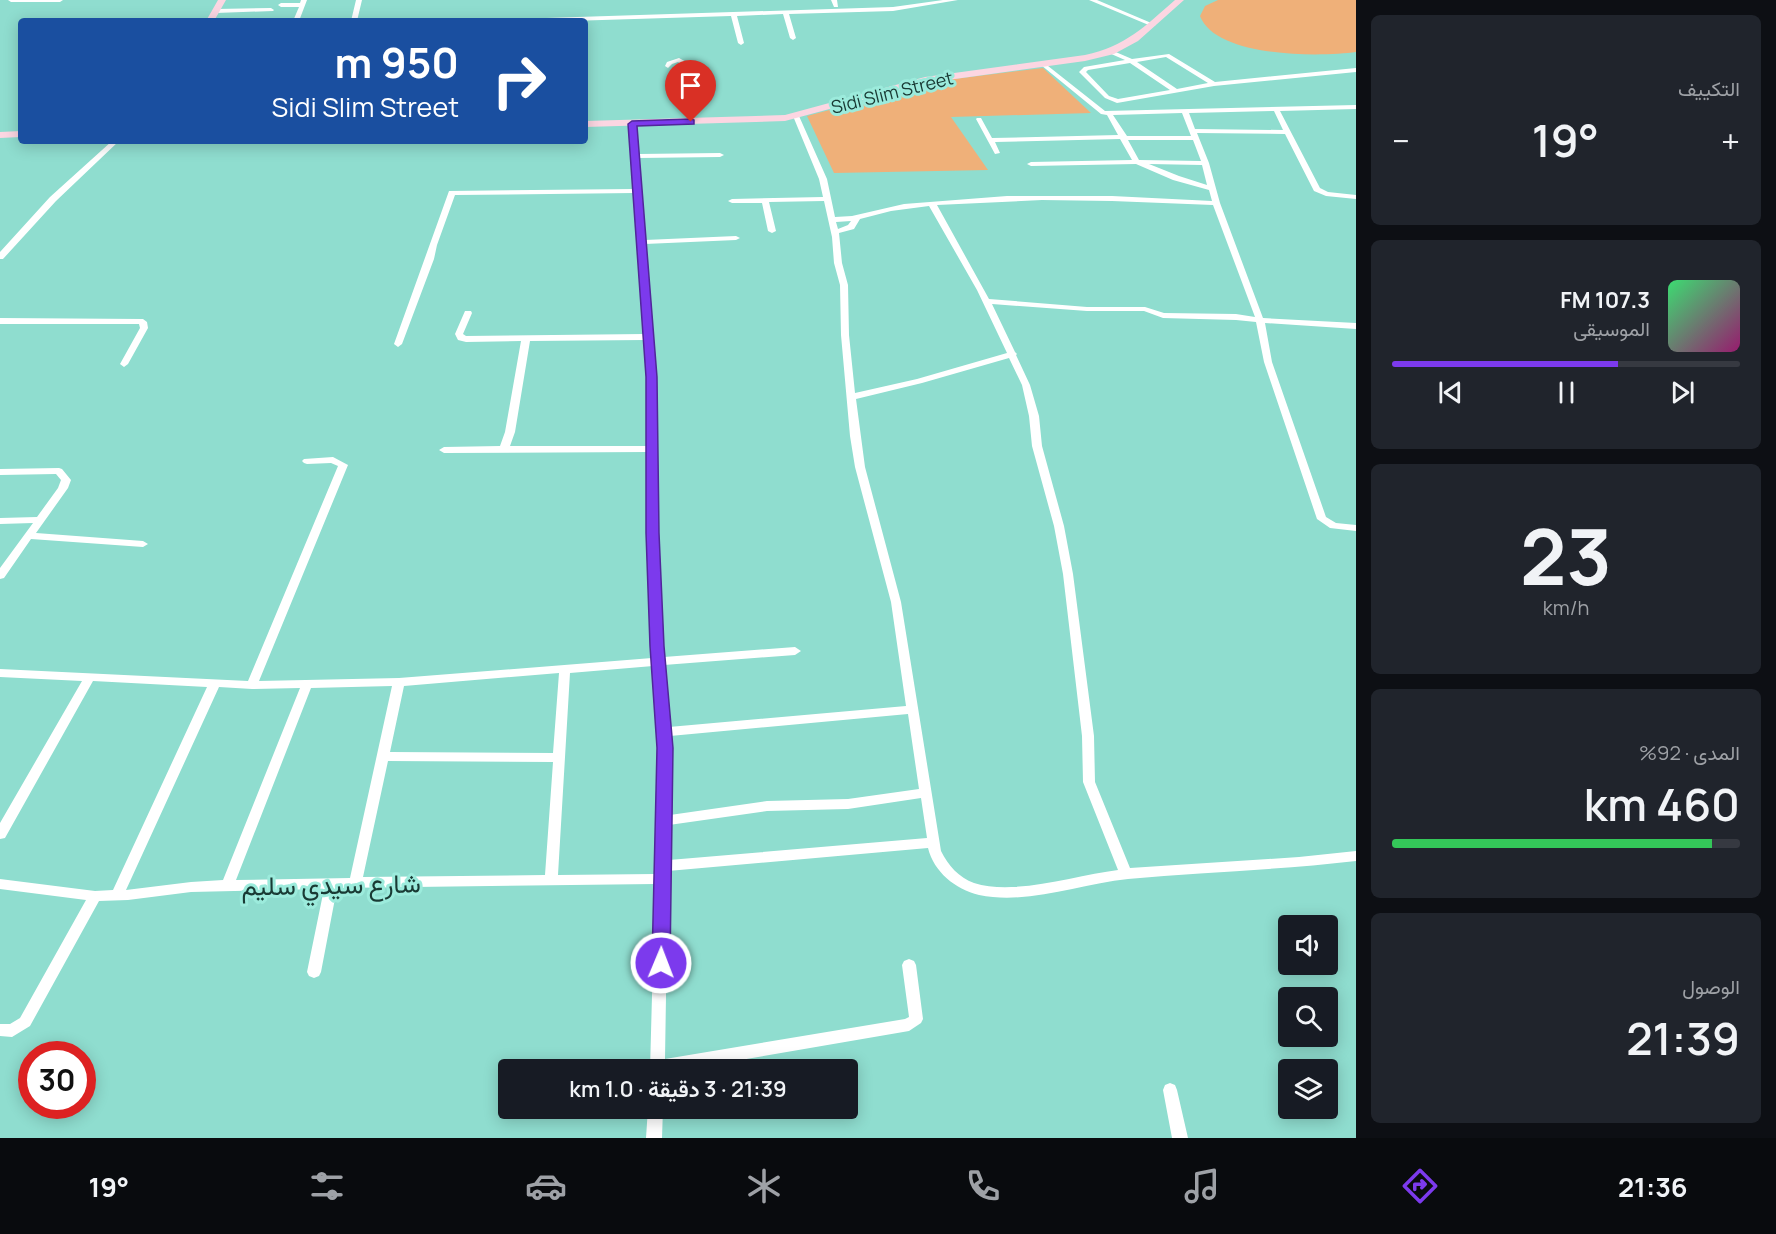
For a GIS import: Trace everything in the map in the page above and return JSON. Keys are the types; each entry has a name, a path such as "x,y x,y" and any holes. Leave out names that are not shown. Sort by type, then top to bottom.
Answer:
{"main road":[{"path":"212,18 222,0"},
{"name":"Sidi Slim Street","path":"588,124 762,120 796,116 925,80 1111,52 1136,39 1180,0"},
{"path":"0,135 18,134"}],"street":[{"path":"11,0 60,0"},
{"path":"355,18 360,0"},
{"path":"908,0 917,7"},
{"path":"588,19 917,7 954,0"},
{"path":"1092,0 1153,25"},
{"path":"281,5 303,2 297,18"},
{"path":"216,11 271,10"},
{"path":"786,13 792,38"},
{"path":"734,15 741,43"},
{"path":"1111,52 1130,60 1175,90"},
{"path":"1214,84 1170,56 1130,60 1082,72 1104,94 1155,93 1214,84 1356,70"},
{"path":"668,66 674,61 685,63 691,122"},
{"path":"1043,64 1100,111 1109,113 1356,107"},
{"path":"1276,109 1318,190 1326,194 1356,197"},
{"path":"1185,111 1210,174 1211,188 1216,203 1260,320 1268,362 1322,519 1334,526 1356,528"},
{"path":"1109,113 1137,162 1176,178 1211,188"},
{"path":"796,116 823,179 835,231 838,263 844,285 845,335 860,466 896,602 925,793 940,863 948,873 967,886 981,890 1015,890 1125,874 1227,868 1356,856"},
{"path":"979,119 997,153"},
{"path":"632,124 652,377 652,533 664,732 663,872 657,1059"},
{"path":"990,140 1288,132"},
{"path":"0,257 53,199 113,144"},
{"path":"635,156 720,155"},
{"path":"1031,164 1205,162"},
{"path":"398,344 452,194 459,192 638,191"},
{"path":"831,219 856,219 887,209 932,204 1023,198 1216,203"},
{"path":"732,201 827,199"},
{"path":"765,200 772,231"},
{"path":"932,204 987,301 1026,385 1034,416 1037,446 1059,526 1068,574 1088,736 1089,782 1125,874"},
{"path":"835,231 851,227 856,219"},
{"path":"640,242 736,238"},
{"path":"987,301 1087,309 1145,309 1163,315 1236,316 1260,320 1356,326"},
{"path":"468,313 459,334 463,339 648,337"},
{"path":"0,321 143,321 144,328 124,364"},
{"path":"504,449 510,432 526,339"},
{"path":"851,397 920,381 1013,354"},
{"path":"444,450 653,449"},
{"path":"252,685 296,584 343,465 333,460 307,461"},
{"path":"0,472 59,471 66,480 63,488 0,576"},
{"path":"0,522 40,520"},
{"path":"28,537 143,544"},
{"path":"0,674 252,685 399,682 795,651"},
{"path":"551,881 565,669"},
{"path":"0,834 89,678"},
{"path":"355,883 399,682"},
{"path":"117,895 215,683"},
{"path":"227,886 307,684"},
{"path":"664,732 914,709"},
{"path":"383,756 559,758"},
{"path":"664,821 766,806 848,804 925,793"},
{"name":"شارع سيدي سليم","path":"0,884 95,896 227,886 551,881 663,872 934,842"},
{"path":"314,972 331,884"},
{"path":"0,1030 12,1031 25,1022 95,896"},
{"path":"710,1059 909,1025 915,1019 909,965"},
{"path":"1170,1090 1180,1138"},
{"path":"654,1138 655,1119"}],"shaded area":[{"path":"1218,0 1356,0 1356,52 1295,54 1270,52 1226,40 1210,30 1200,16 1205,6"},
{"path":"1043,68 1091,113 951,117 988,170 834,173 807,116 938,81"}],"route":[{"path":"661,963 665,748 657,646 652,533 654,455 652,377 632,124 691,122"}]}
